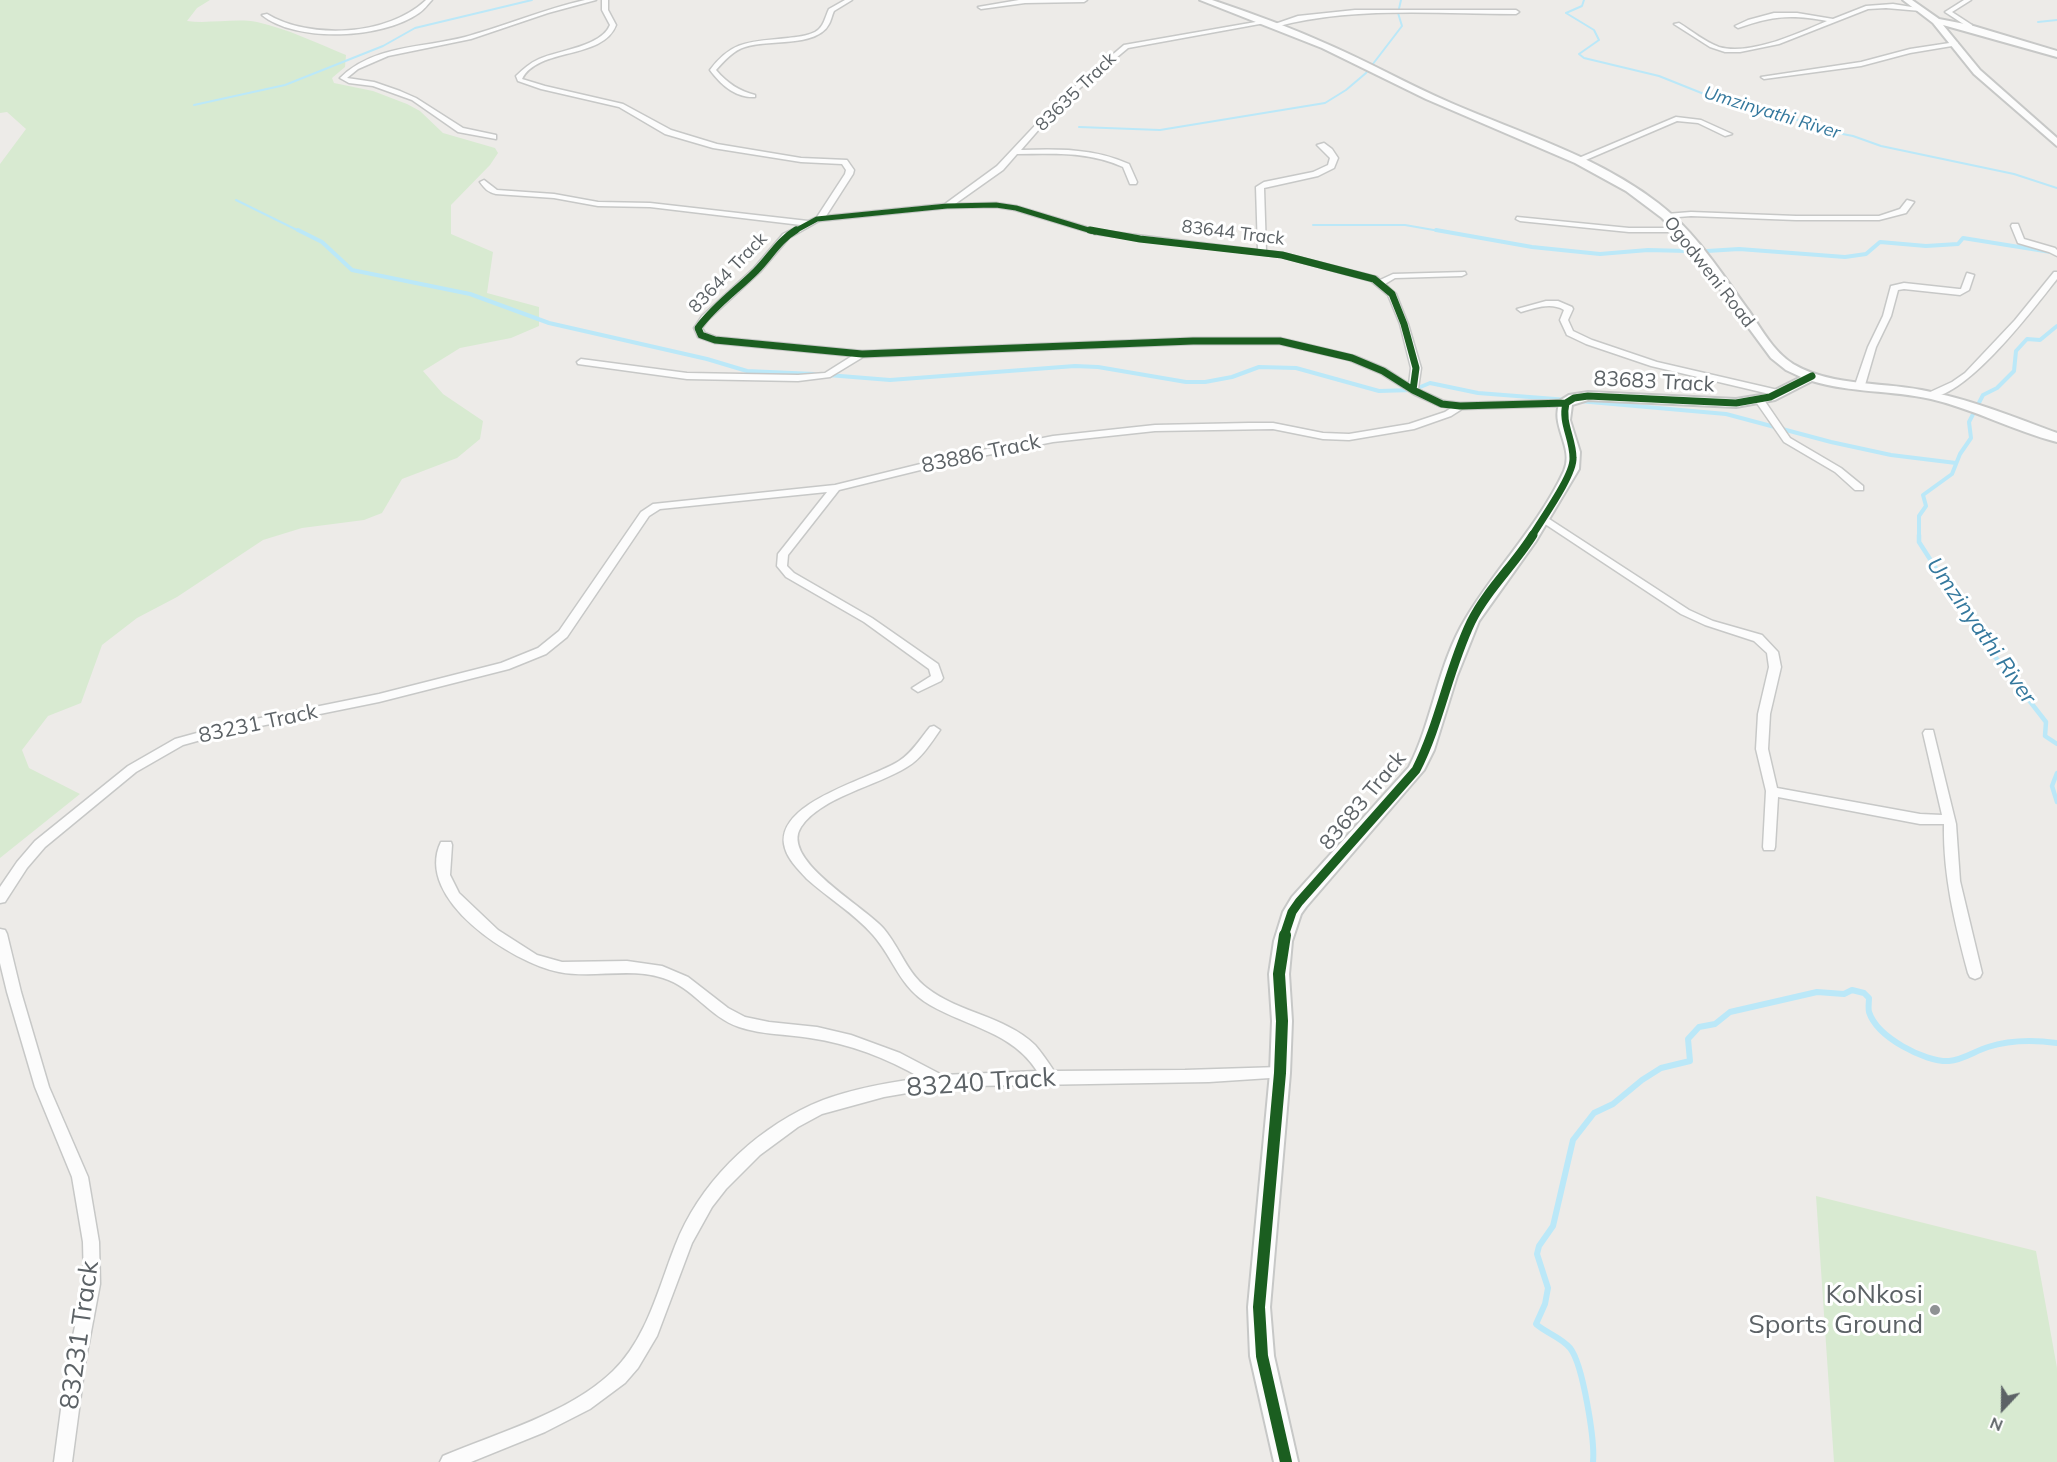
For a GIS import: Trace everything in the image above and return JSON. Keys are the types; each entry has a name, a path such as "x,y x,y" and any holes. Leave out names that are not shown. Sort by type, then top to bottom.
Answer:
{"street":[{"path":"265,15 284,26 347,32 393,23 418,12 429,0"},
{"path":"493,137 461,130 414,99 398,92 374,84 349,81 343,78 359,66 383,56 469,38 565,6 593,0"},
{"path":"605,0 605,10 613,25 610,33 600,40 540,61 521,74 518,77 520,80 543,88 621,105 668,132 709,144 801,160 847,164 849,174 821,217"},
{"path":"753,96 735,91 729,86 713,70 716,64 746,44 801,38 818,33 826,25 831,10 849,0"},
{"path":"981,7 1025,1 1084,0"},
{"name":"Ogodweni Road","path":"1204,0 1270,23 1330,48 1448,106 1578,160 1644,198 1680,230 1775,356 1793,368 1812,376 1931,395 2057,438"},
{"path":"1907,0 1936,21 1977,72 2057,143"},
{"path":"1968,0 1948,12 1970,26"},
{"path":"1677,24 1717,48 1731,50 1760,46 1872,7 1921,9"},
{"name":"83635 Track","path":"947,206 1000,168 1017,152 1060,102 1126,46 1298,18 1355,12 1516,12"},
{"path":"1738,26 1761,16 1779,14 1809,15 1837,21"},
{"path":"1936,21 1970,26 2056,54"},
{"path":"1764,77 1861,64 1910,51 1956,44"},
{"path":"1578,160 1676,118 1699,121 1728,134"},
{"path":"1262,252 1260,187 1315,174 1331,166 1334,158 1321,146"},
{"path":"1017,152 1071,150 1086,153 1126,166 1133,182"},
{"path":"484,182 490,190 496,192 554,196 598,204 650,205 807,223"},
{"path":"1666,216 1691,214 1879,218 1903,211 1910,202"},
{"name":"83644 Track","path":"1380,283 1349,271 1262,252 1110,235 1002,205 947,206 821,217 807,223 786,236 757,270 699,324 699,331 705,337 725,342 862,354 1193,341 1280,340 1352,358 1393,376 1434,401 1460,406 1566,403"},
{"path":"1520,219 1629,230 1680,230"},
{"path":"2014,226 2021,241 2052,250 2057,254"},
{"path":"1413,390 1416,368 1404,324 1392,294 1380,283 1393,276 1462,273"},
{"path":"1931,395 1968,375 2018,321 2057,274"},
{"path":"1860,385 1872,347 1887,316 1894,288 1904,286 1960,292 1965,290 1970,275"},
{"path":"1521,309 1546,303 1566,306 1569,309 1564,320 1566,327 1570,333 1589,342 1654,364 1779,393"},
{"path":"581,362 687,376 798,378 835,371 862,354"},
{"name":"83683 Track","path":"1286,1462 1262,1356 1259,1307 1280,1073 1282,1021 1279,974 1283,941 1292,912 1416,770 1432,734 1440,701 1472,620 1543,519 1572,469 1576,457 1565,429 1563,414 1566,403 1574,398 1588,396 1719,403 1759,399 1779,393 1812,376"},
{"path":"1759,399 1786,440 1839,470 1859,488"},
{"name":"83886 Track","path":"563,634 645,514 669,504 835,488 957,458 1053,439 1155,428 1249,426 1273,426 1323,436 1349,437 1411,427 1448,414 1460,406"},
{"path":"835,488 783,554 780,560 781,565 790,575 868,620 934,666 937,678 918,688"},
{"path":"1543,519 1685,612 1708,623 1749,635 1766,644 1772,652 1775,667 1764,714 1762,749 1772,791 1769,847"},
{"name":"83231 Track","path":"0,898 21,865 40,844 132,769 179,742 226,729 379,698 505,666 542,651 563,634"},
{"path":"934,730 914,756 902,765 818,805 802,816 794,825 790,835 790,846 794,855 806,869 879,932 912,984 936,1001 1029,1048 1050,1077"},
{"path":"1929,733 1949,820 1959,910 1975,973"},
{"path":"1772,791 1920,819 1949,820"},
{"path":"446,845 441,864 443,879 453,896 509,947 529,959 577,968 624,966 674,976 694,987 723,1013 738,1021 774,1029 815,1033 867,1046 904,1059 939,1081"},
{"name":"83231 Track","path":"0,934 14,992 42,1086 80,1177 92,1252 92,1284 75,1373 63,1462"},
{"name":"83240 Track","path":"458,1461 577,1406 619,1377 648,1338 689,1230 744,1157 812,1111 863,1095 939,1081 1280,1073"}],"green space":[{"path":"0,0 210,0 197,8 187,21 257,22 291,32 346,55 345,67 332,78 334,83 373,91 407,104 420,111 443,133 495,148 498,153 490,165 451,205 451,234 493,252 487,293 539,307 539,326 511,338 460,348 423,371 443,394 483,421 480,439 457,458 402,479 382,513 364,520 302,528 263,540 177,597 137,618 102,645 81,703 48,716 22,750 29,768 80,794 0,858 0,164 26,129 7,112 0,113"},
{"name":"KoNkosi Sports Ground","path":"1816,1196 2036,1251 2057,1368 2057,1462 1834,1462"}],"waterway":[{"path":"194,105 285,85 383,46 415,28 532,0"},
{"path":"1079,127 1160,130 1325,103 1346,90 1366,73 1402,26 1398,13 1401,0"},
{"name":"Umzinyathi River","path":"1584,0 1582,6 1566,13 1594,30 1599,40 1579,54 1584,58 1659,76 1739,108 1787,115 1817,129 1853,136 1881,146 2014,174 2057,188"},
{"path":"2038,22 2057,20"},
{"path":"236,200 301,232"},
{"path":"1313,225 1405,225 1445,232"},
{"path":"298,230 322,242 352,270 470,294 549,323 707,359 747,371 814,374"},
{"path":"1436,230 1532,247 1600,254 1648,250 1687,251"},
{"path":"1707,251 1739,249 1845,257 1866,254 1880,242 1926,246 1958,244 1963,238 2057,253"},
{"name":"Umzinyathi River","path":"2057,326 2040,340 2027,339 2016,351 2014,371 1997,388 1983,395 1969,422 1971,438 1960,454 1952,474 1923,495 1926,506 1919,516 1919,542 1982,640 2046,722 2045,736 2057,744"},
{"path":"828,375 890,380 1075,366 1098,367 1186,382 1205,382 1232,377 1259,367 1296,368 1379,391 1413,390 1430,383 1478,393 1568,400"},
{"path":"1579,401 1726,414 1831,442 1891,455 1956,463"},
{"name":"Umzinyathi River","path":"2057,773 2052,786 2057,802"},
{"name":"Umzinyathi River","path":"1593,1462 1587,1403 1575,1357 1566,1344 1536,1324 1545,1304 1548,1288 1537,1254 1539,1246 1553,1226 1573,1140 1594,1113 1613,1104 1661,1068 1690,1061 1688,1039 1699,1027 1715,1024 1730,1012 1817,992 1844,994 1852,990 1864,993 1869,998 1869,1012 1874,1021 1891,1039 1915,1053 1939,1060 1954,1060 2005,1043 2031,1041 2057,1043"}],"cycle path":[{"path":"1413,390 1416,368 1404,324 1392,294 1374,279 1282,255 1095,232 1016,208 996,205 947,206 817,219 786,236 757,270 705,318 698,328 701,335 715,340 862,354 1193,341 1280,341 1352,358 1383,371 1418,393 1442,404 1460,406 1566,403"},
{"path":"1286,1462 1262,1356 1259,1307 1280,1073 1282,1021 1279,974 1283,941 1292,912 1416,770 1426,750 1449,676 1472,620 1529,541 1572,469 1573,452 1564,420 1566,403 1574,398 1588,396 1736,403 1770,397 1812,376"}],"place":[{"name":"KoNkosi Sports Ground","path":"1935,1310"}]}
